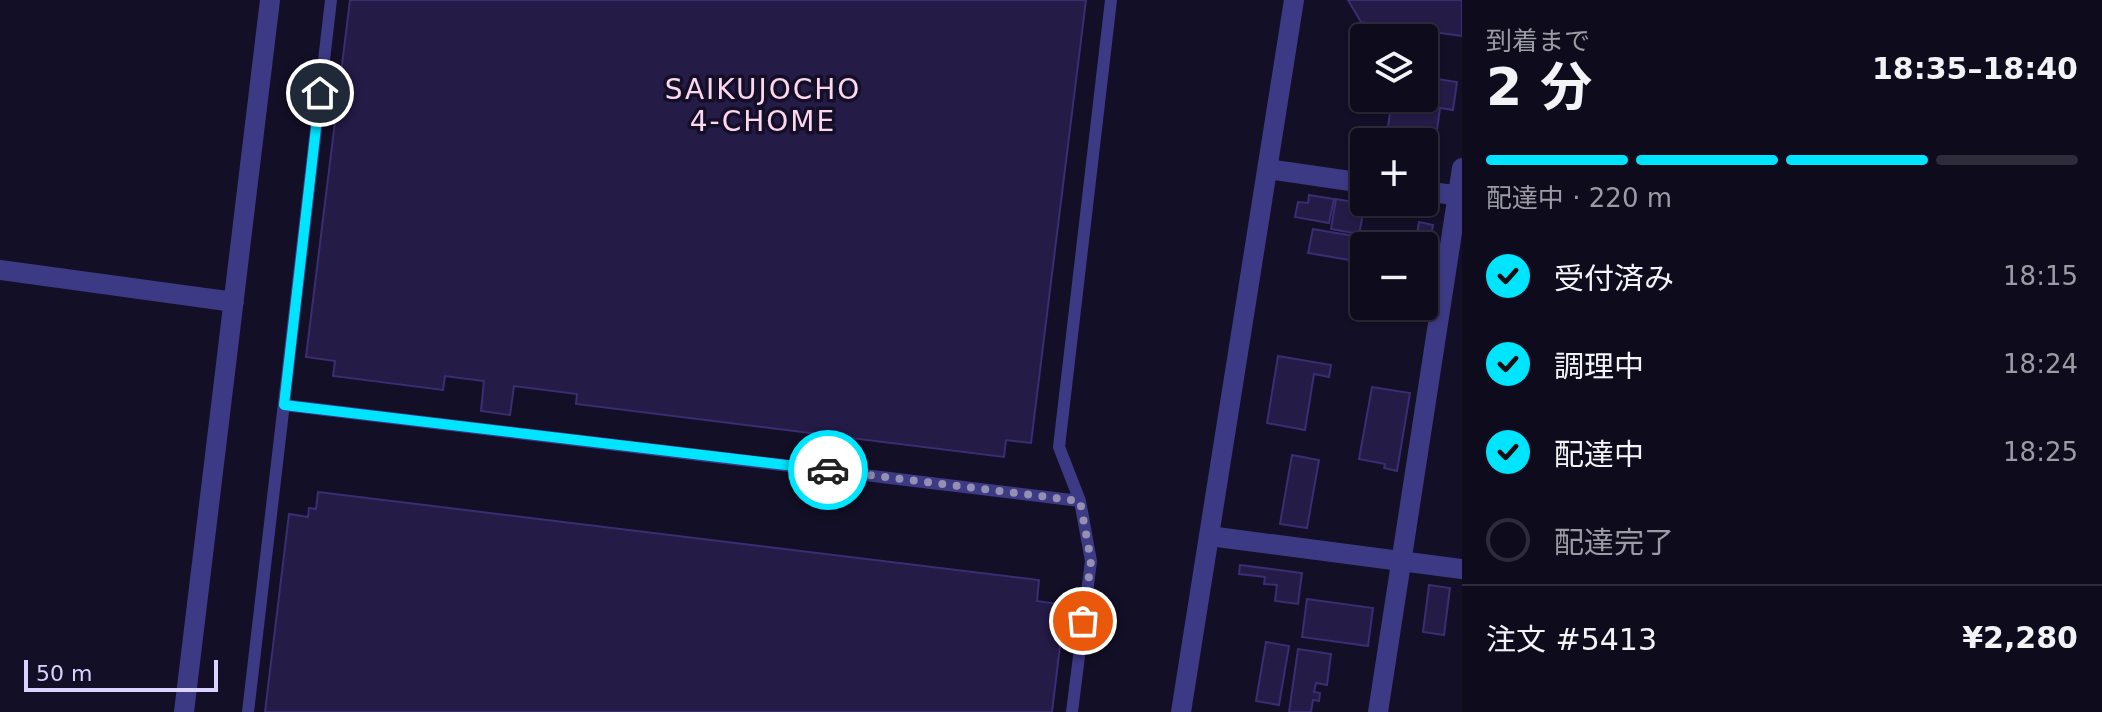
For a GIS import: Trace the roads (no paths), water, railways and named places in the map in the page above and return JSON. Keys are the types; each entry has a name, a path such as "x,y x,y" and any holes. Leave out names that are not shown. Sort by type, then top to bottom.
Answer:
{"street":[{"path":"184,712 270,0"},
{"path":"1181,712 1294,0"},
{"path":"1378,712 1462,168"},
{"path":"1268,169 1350,181"},
{"path":"1438,193 1460,196"},
{"path":"0,270 234,302"},
{"path":"1209,536 1462,569"}],"lane":[{"path":"248,712 331,0"},
{"path":"1072,712 1091,561 1080,501 1059,447 1111,0"},
{"path":"284,405 1080,501"}],"district":[{"name":"SAIKUJOCHO 4-CHOME","path":"763,105"}]}
